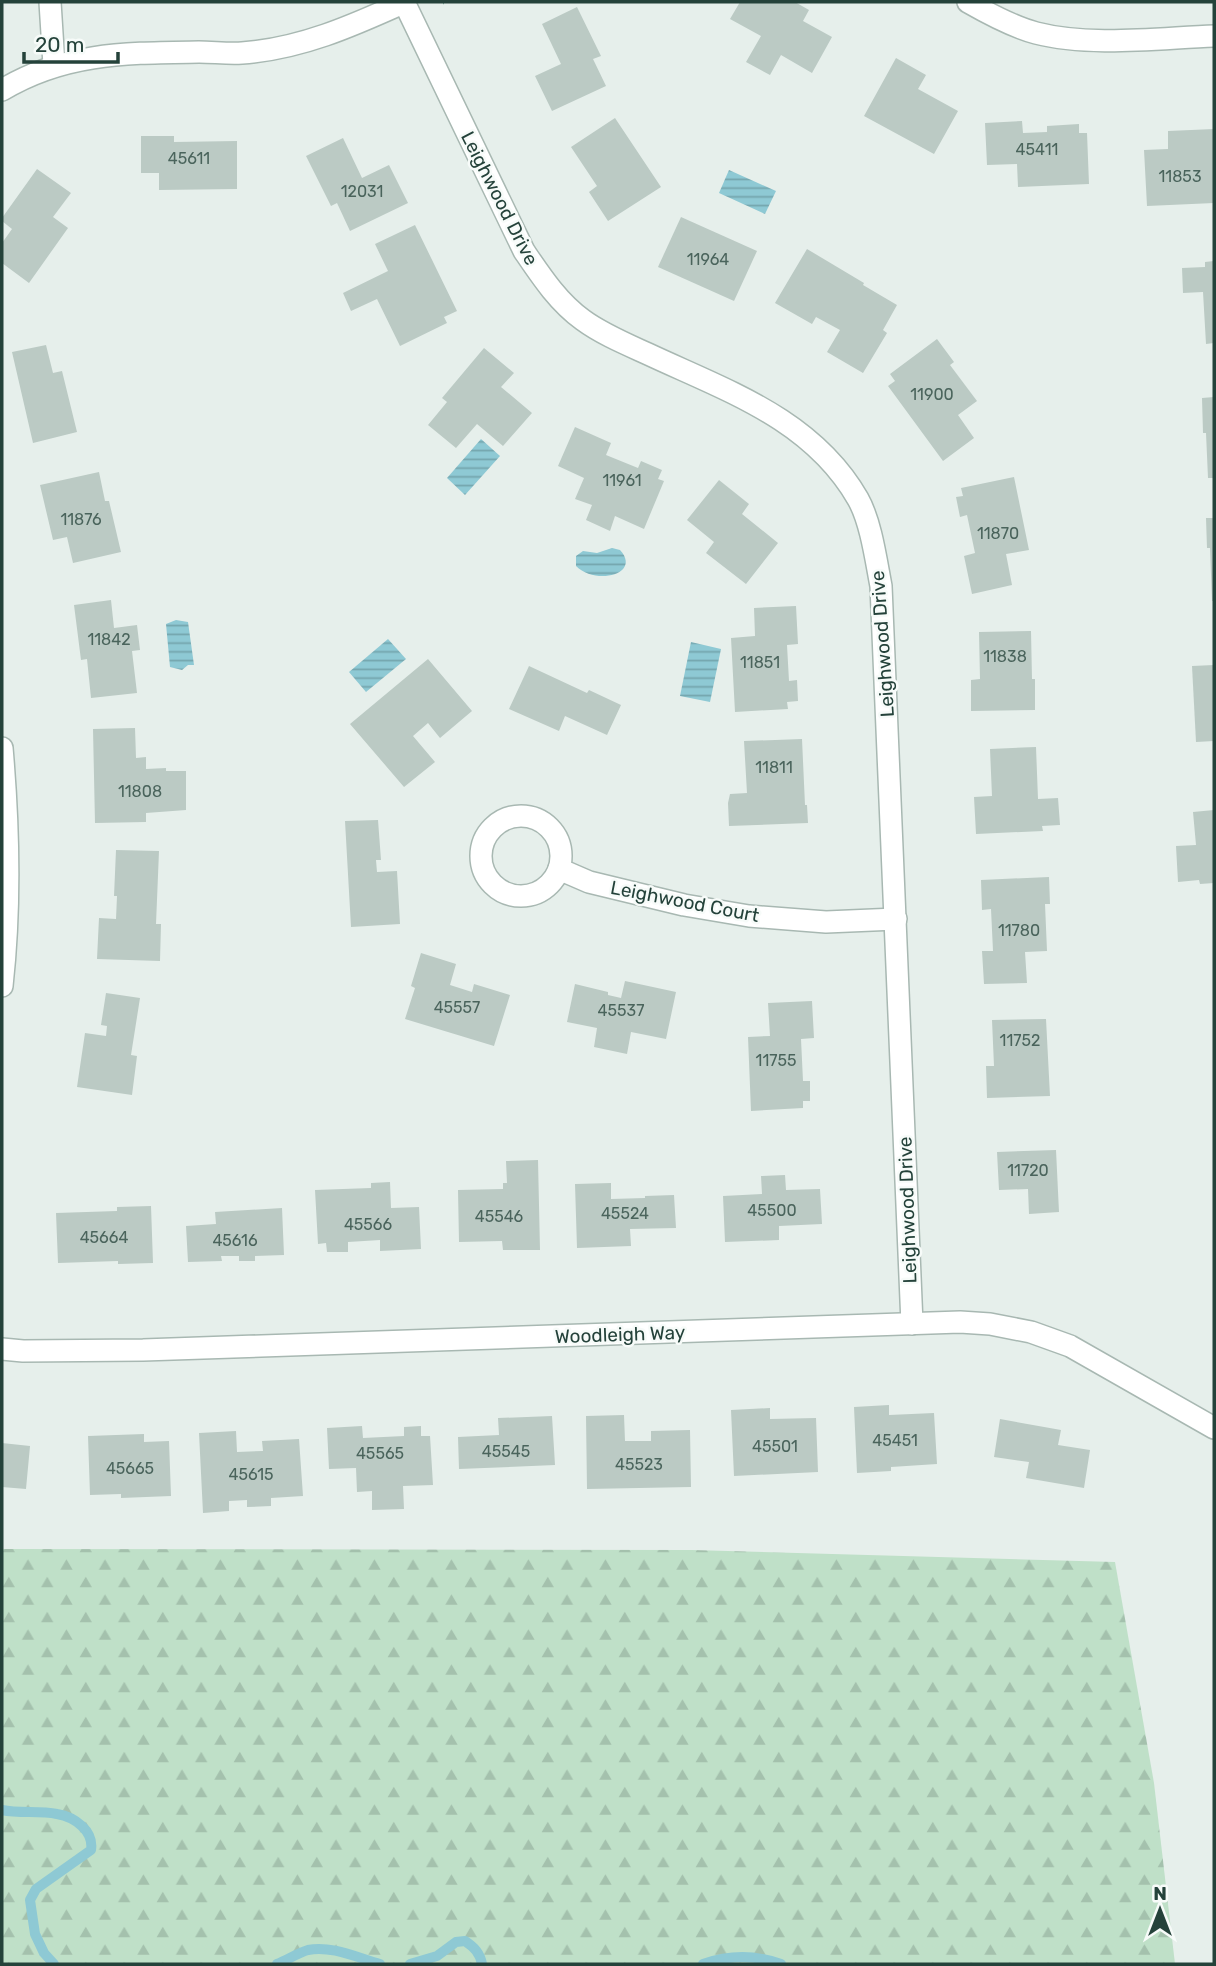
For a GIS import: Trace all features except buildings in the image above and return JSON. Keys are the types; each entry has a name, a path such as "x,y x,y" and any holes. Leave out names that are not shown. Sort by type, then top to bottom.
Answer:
{"street":[{"path":"50,2 54,65"},
{"path":"2,90 54,65 104,55 242,53 284,47 335,33 404,2"},
{"name":"Leighwood Drive","path":"404,2 524,251 557,297 582,319 615,339 757,405 794,427 827,456 859,502 872,542 881,586 912,1324"},
{"path":"968,2 1035,33 1064,38 1096,41 1214,36"},
{"path":"2,748 8,817 9,895 2,986"},
{"name":"Leighwood Court","path":"559,869 589,882 684,905 749,916 826,922 896,919"},
{"name":"Woodleigh Way","path":"2,1349 143,1350 960,1322 990,1324 1031,1332 1070,1346 1214,1428"}],"green space":[{"path":"2,1549 692,1550 1115,1562 1154,1783 1175,1964 2,1964"}],"water":[{"path":"729,170 776,191 765,214 719,193"},
{"path":"481,439 500,456 465,495 447,478"},
{"path":"612,548 620,550 625,558 621,571 605,576 594,575 576,566 576,556 583,551 597,553"},
{"path":"176,620 188,622 194,665 188,665 182,670 170,667 166,624"},
{"path":"388,639 406,659 366,692 349,672"},
{"path":"691,642 721,649 710,702 680,696"}],"waterway":[{"path":"2,1810 64,1816 82,1826 89,1837 91,1850 36,1889 30,1900 35,1934 44,1953 54,1964"},
{"path":"410,1964 437,1956 456,1942 465,1941 476,1951 482,1964"},
{"path":"277,1964 304,1951 317,1949 335,1951 380,1964"},
{"path":"703,1964 742,1957 781,1964"}]}
